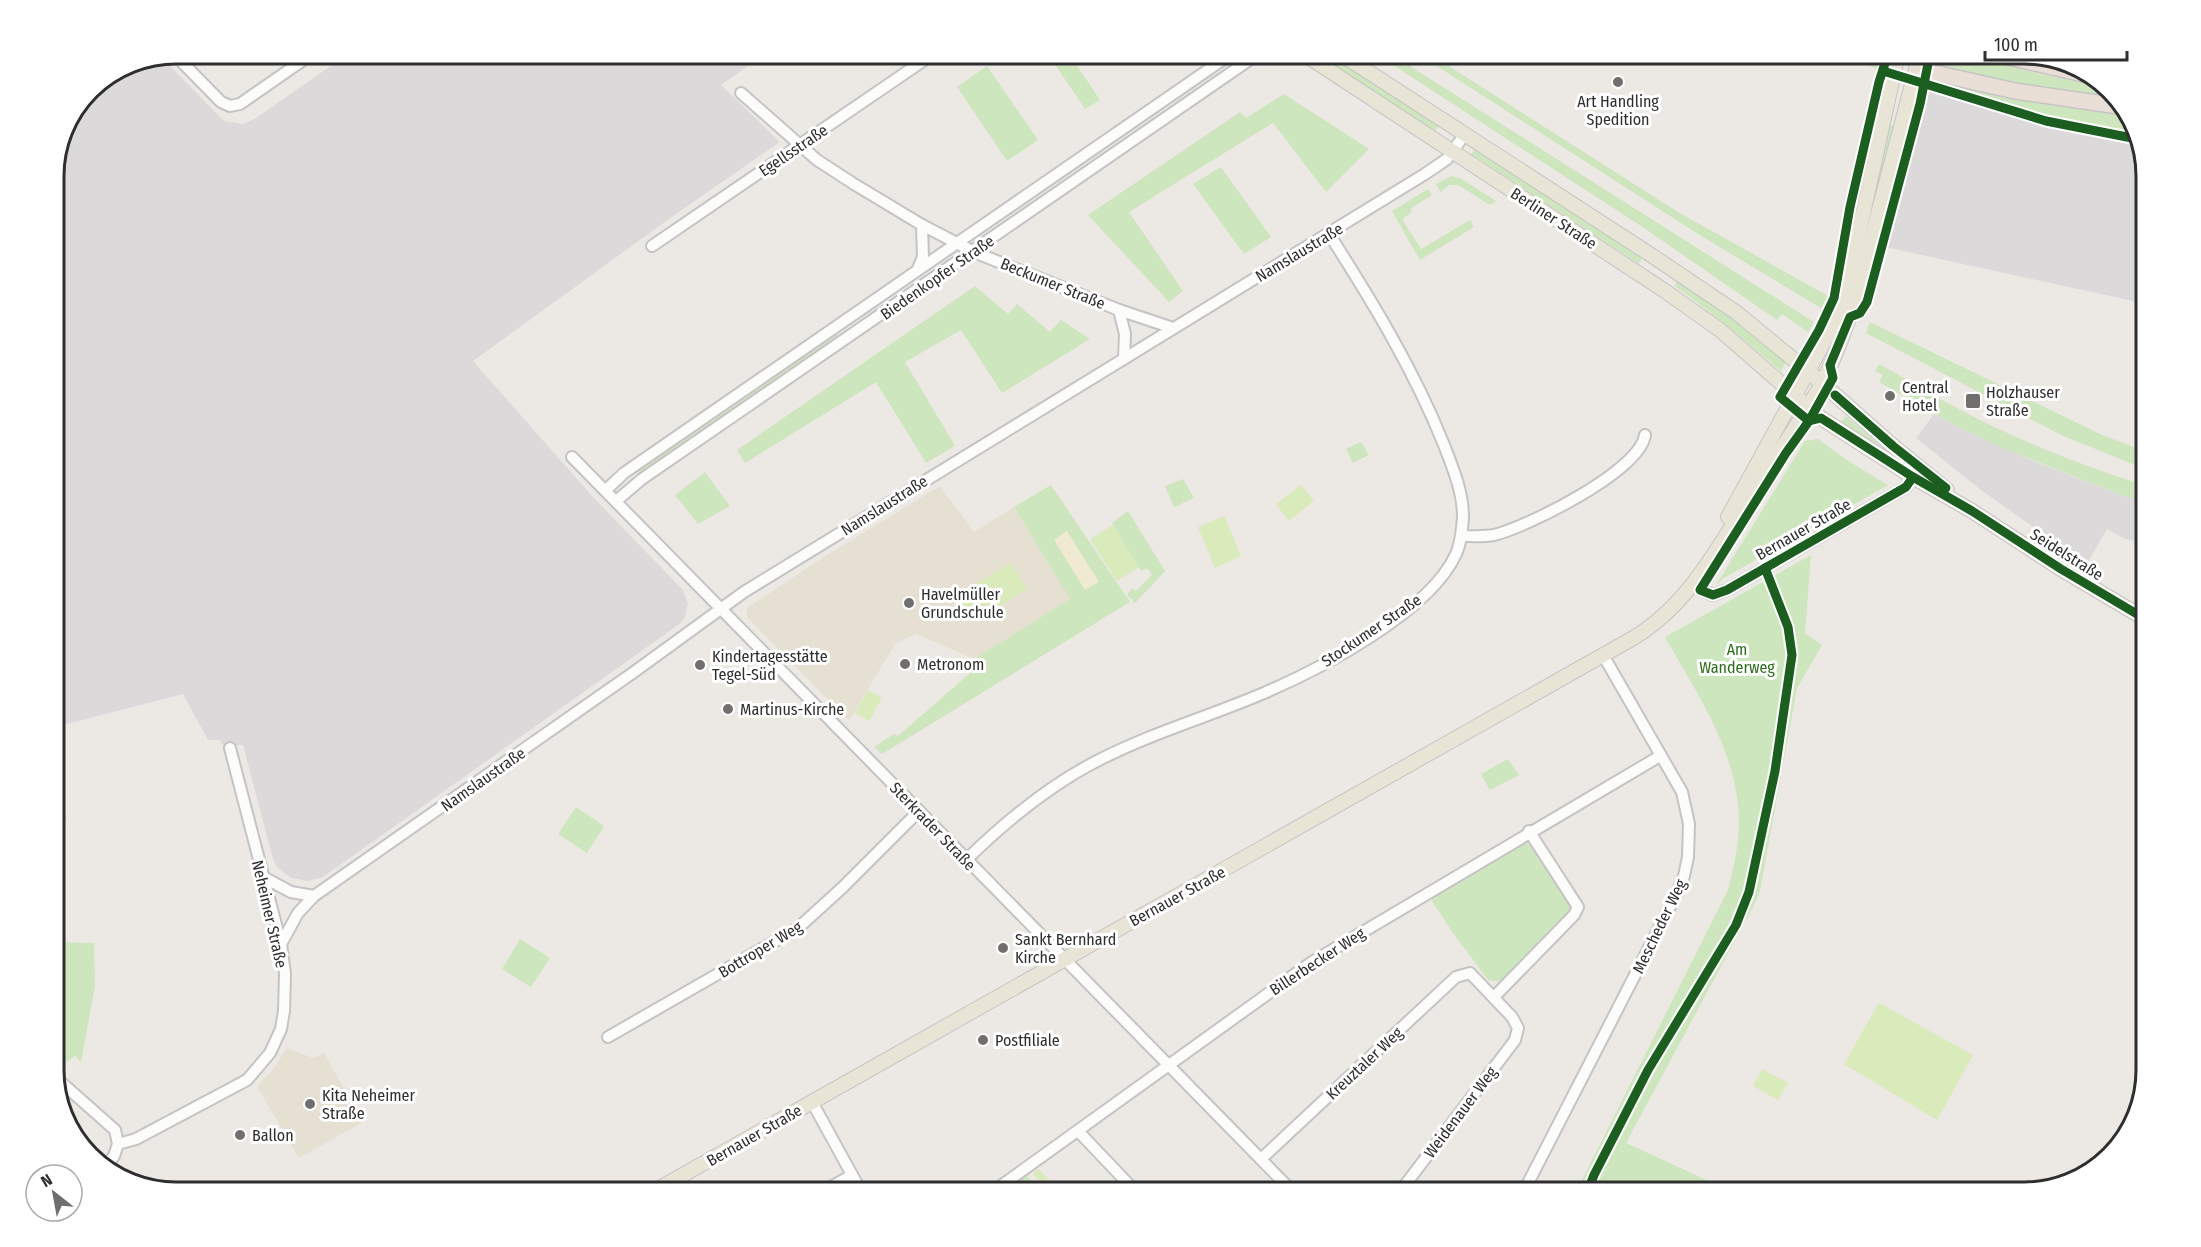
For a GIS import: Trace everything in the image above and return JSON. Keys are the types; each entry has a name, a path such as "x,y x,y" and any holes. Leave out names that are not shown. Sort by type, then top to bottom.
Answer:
{"highway":[{"path":"1922,64 1930,72 2015,92 2111,105"}],"main road":[{"name":"Berliner Straße","path":"1319,64 1665,291 1720,330 1808,406"},
{"name":"Berliner Straße","path":"1356,64 1737,313 1822,383"},
{"path":"1808,371 1834,324 1845,296 1897,64"},
{"path":"1822,383 1844,333 1856,298 1917,64"},
{"name":"Bernauer Straße","path":"1694,583 1755,465 1808,371"},
{"name":"Bernauer Straße","path":"670,1182 1643,632 1664,616 1694,583 1822,383"},
{"name":"Seidelstraße","path":"1822,383 1893,446 1916,472"},
{"name":"Seidelstraße","path":"1808,406 1821,418 1916,472 2061,569 2136,614"}],"street":[{"path":"184,64 221,102 230,106 240,104 298,64"},
{"name":"Egellsstraße","path":"652,246 918,64"},
{"name":"Biedenkopfer Straße","path":"606,490 624,473 1216,64"},
{"name":"Biedenkopfer Straße","path":"616,501 642,478 974,252 1244,64"},
{"name":"Beckumer Straße","path":"741,93 799,146 854,184 922,225 974,252 1119,310 1173,328"},
{"name":"Namslaustraße","path":"281,944 298,913 314,897 759,583 1425,174 1447,159 1465,134"},
{"path":"922,225 923,257 917,270 926,284"},
{"name":"Stockumer Straße","path":"966,860 1015,815 1045,793 1096,762 1143,738 1264,693 1312,670 1357,644 1435,585 1453,559 1461,536 1463,516 1460,491 1436,425 1397,346 1329,234"},
{"name":"Beckumer Straße","path":"1119,310 1125,334 1124,359"},
{"path":"1461,536 1495,534 1526,524 1561,507 1597,485 1628,461 1642,446 1645,435"},
{"name":"Sterkrader Straße","path":"572,457 1283,1182"},
{"name":"Bernauer Straße","path":"1694,583 1713,595 1727,590 1906,487 1916,472"},
{"name":"Mescheder Weg","path":"1529,1182 1684,876 1688,857 1689,824 1682,792 1603,655"},
{"name":"Neheimer Straße","path":"118,1144 136,1139 247,1080 270,1053 281,1029 285,974 281,944 230,748"},
{"name":"Billerbecker Weg","path":"1006,1182 1312,962 1529,831 1660,756"},
{"name":"Bottroper Weg","path":"608,1037 798,928 841,889 919,811"},
{"path":"1494,996 1574,915 1578,907 1529,831"},
{"path":"263,877 291,892 314,897"},
{"name":"Kreuztaler Weg","path":"1261,1160 1456,977 1470,973 1494,996"},
{"name":"Weidenauer Weg","path":"1407,1182 1515,1040 1518,1028 1494,996"},
{"path":"66,1087 115,1130 118,1144 110,1161"},
{"path":"812,1102 856,1182"},
{"path":"1078,1131 1127,1182"},
{"path":"840,1182 852,1175"}],"shaded area":[{"path":"334,64 751,64 721,85 780,142 673,216 473,361 592,496 682,589 688,603 685,617 681,623 323,877 308,881 291,878 277,867 273,859 243,745 222,745 220,740 208,740 183,694 65,724 65,162 68,147 83,114 97,97 120,79 147,68 162,65 168,65 224,121 243,124 256,118"},
{"path":"1927,91 2077,133 2131,141 2136,169 2136,302 1885,247"},
{"path":"1934,414 2033,461 2136,499 2136,541 2125,539 2107,529 2088,562 1981,490 1916,438"},
{"name":"Havelmüller Grundschule","path":"940,486 974,532 1014,507 1070,599 974,659 916,634 895,644 849,721 747,617 747,608 822,558"},
{"name":"Kita Neheimer Straße","path":"287,1048 313,1058 324,1053 363,1122 299,1158 257,1086 272,1071"}],"green space":[{"path":"1055,64 1076,64 1100,100 1085,109"},
{"path":"1332,64 1345,64 1439,125 1435,131"},
{"path":"1391,64 1407,64 1814,322 1808,332 1782,314 1777,320 1644,228"},
{"path":"1434,64 1446,64 1678,212 1828,296 1821,308 1698,234"},
{"path":"1867,64 1877,64 1876,69"},
{"path":"1937,64 2001,64 2087,84 2104,98 2062,93 1936,67"},
{"path":"987,66 1038,140 1007,161 957,87"},
{"path":"1940,81 2033,101 2116,111 2128,133 2036,115 1936,83"},
{"path":"1284,94 1369,149 1326,192 1273,123 1129,212 1183,291 1169,302 1088,215 1240,112 1246,118"},
{"path":"1887,125 1895,126 1854,284"},
{"path":"1475,149 1641,257 1641,261 1638,263 1471,154"},
{"path":"1221,167 1271,237 1244,254 1193,184"},
{"path":"1451,176 1460,178 1496,201 1490,205 1458,185 1450,185 1442,190 1442,194 1436,184"},
{"path":"1428,189 1432,195 1410,209 1412,212 1402,219 1421,249 1470,220 1474,227 1420,260 1392,211"},
{"path":"1676,282 1680,282 1747,330 1786,361 1781,371 1723,322 1675,286"},
{"path":"975,286 1008,314 1017,304 1050,332 1061,320 1090,339 1002,393 961,330 905,362 955,446 926,463 876,382 745,463 737,450"},
{"path":"1870,322 2100,434 2136,448 2136,466 2061,435 1866,333"},
{"path":"834,331 839,338 641,474 638,472 637,469"},
{"path":"1879,364 2001,430 2073,460 2136,482 2136,499 2010,451 1958,427 1879,382 1883,375 1875,371"},
{"path":"1846,416 1878,444 1879,448 1840,424"},
{"path":"1818,439 1888,485 1724,578 1716,585 1805,441"},
{"path":"1361,442 1369,455 1353,463 1346,449"},
{"path":"705,472 730,506 698,524 675,495"},
{"path":"1183,479 1194,498 1174,507 1165,486"},
{"path":"1051,485 1130,602 882,754 874,747 894,734 898,736 978,666 974,659 1070,599 1014,507"},
{"path":"1301,485 1314,501 1289,521 1276,504"},
{"path":"1128,511 1165,571 1135,603 1127,595 1132,588 1136,591 1152,575 1147,568 1141,571 1112,523"},
{"path":"1224,516 1241,556 1215,568 1198,527"},
{"path":"1113,525 1139,567 1117,581 1090,539"},
{"name":"Am Wanderweg","path":"1811,555 1805,633 1822,645 1797,688 1760,891 1626,1143 1711,1182 1581,1182 1728,890 1736,851 1739,827 1738,801 1733,775 1704,704 1665,637"},
{"path":"1011,563 1027,589 988,613 972,586"},
{"path":"970,587 985,612 969,621 955,596"},
{"path":"868,690 882,698 869,721 855,713"},
{"path":"1508,759 1519,775 1490,790 1481,774"},
{"path":"576,807 604,826 587,853 558,834"},
{"path":"1521,843 1531,845 1568,899 1570,908 1566,917 1502,982 1488,980 1430,898"},
{"path":"520,939 550,958 531,987 502,969"},
{"path":"65,942 94,943 95,986 81,1062 75,1056 65,1063"},
{"path":"1879,1003 1973,1055 1937,1120 1844,1064"},
{"path":"1762,1069 1788,1083 1778,1100 1753,1086"},
{"path":"1039,1169 1051,1182 1040,1182 1033,1174"},
{"path":"1026,1175 1032,1182 1017,1182"}],"sand":[{"path":"1067,531 1099,582 1085,590 1054,540"}],"cycle path":[{"path":"1809,421 1780,397 1819,330 1834,298 1850,207 1885,64"},
{"path":"1913,477 1906,487 1727,590 1713,595 1700,590 1786,453 1809,421 1833,378 1830,365 1850,317 1860,313 1867,302 1920,104 1928,64"},
{"path":"1883,71 2046,121 2130,138"},
{"path":"1835,395 1893,446 1946,488"},
{"path":"1809,421 1821,418 2136,613"},
{"path":"1591,1182 1648,1070 1736,925 1749,892 1775,771 1792,655 1788,627 1765,568"}],"place":[{"name":"Art Handling Spedition","path":"1618,82"},
{"name":"Central Hotel","path":"1890,396"},
{"name":"Holzhauser Straße","path":"1973,401"},
{"name":"Havelmüller Grundschule","path":"909,603"},
{"name":"Metronom","path":"905,664"},
{"name":"Kindertagesstätte Tegel-Süd","path":"700,665"},
{"name":"Martinus-Kirche","path":"728,709"},
{"name":"Sankt Bernhard Kirche","path":"1003,948"},
{"name":"Postfiliale","path":"983,1040"},
{"name":"Kita Neheimer Straße","path":"310,1104"},
{"name":"Ballon","path":"240,1135"}]}
